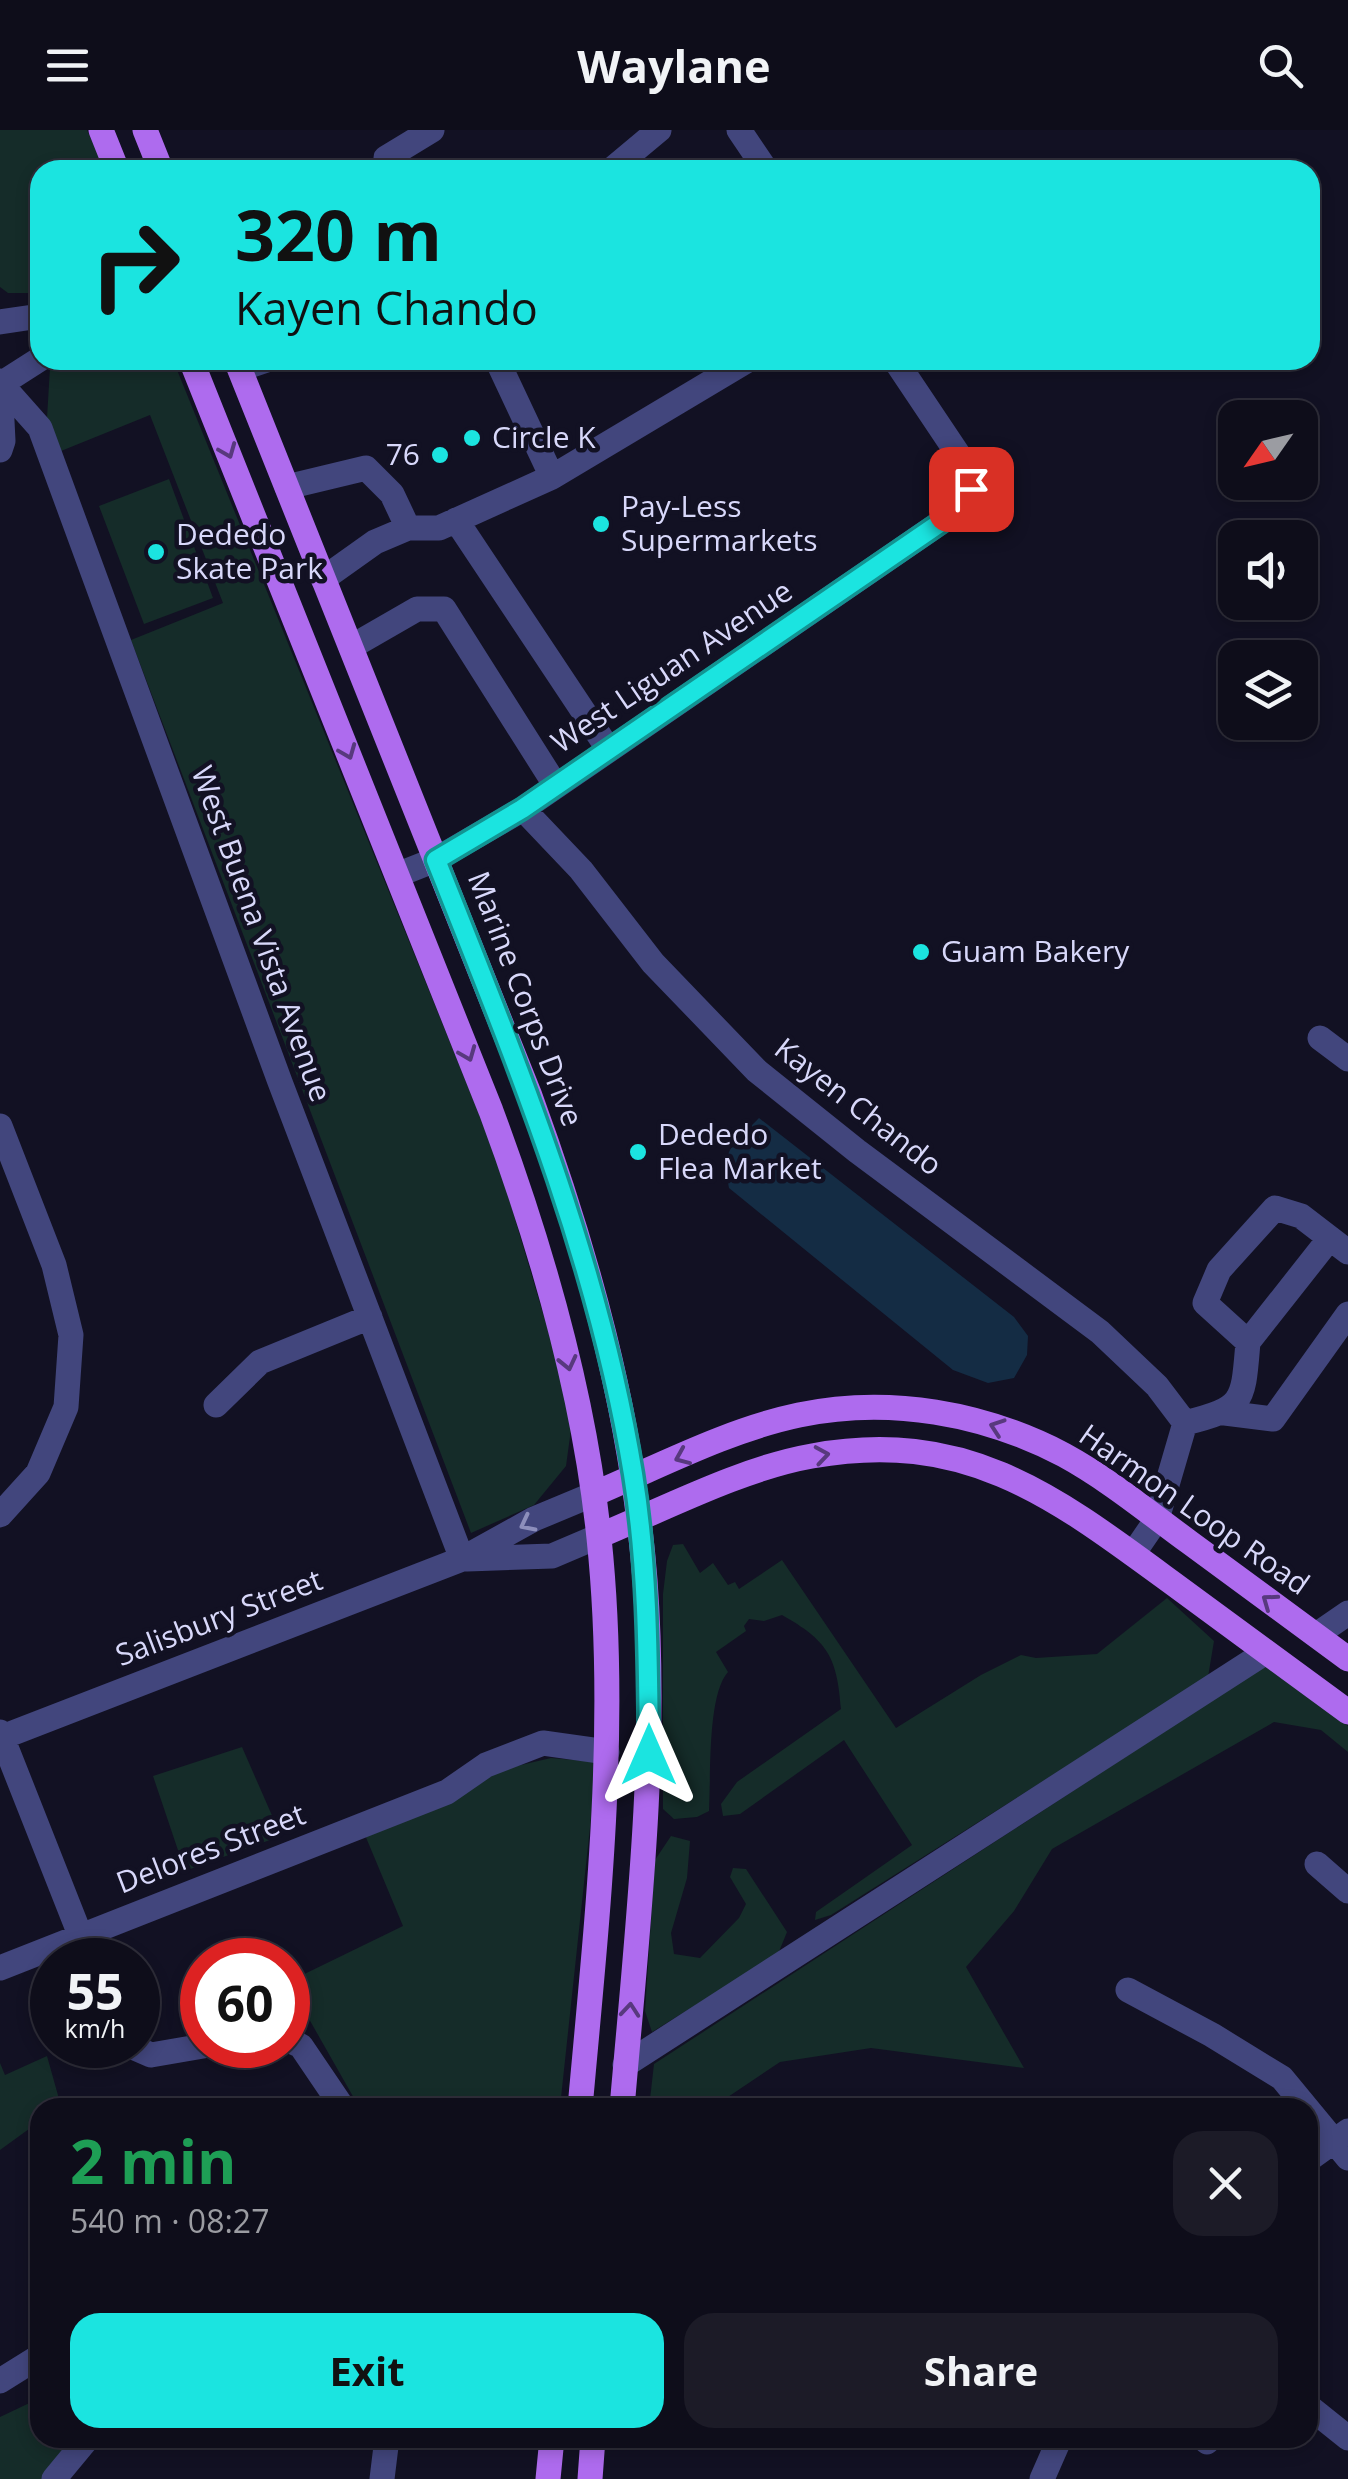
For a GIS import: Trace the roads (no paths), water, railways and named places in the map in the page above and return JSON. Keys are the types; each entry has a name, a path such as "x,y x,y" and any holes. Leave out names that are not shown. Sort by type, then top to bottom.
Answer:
{"main road":[{"path":"101,130 112,160"},
{"path":"145,130 157,160"},
{"path":"196,370 491,1111 530,1224 567,1359 594,1494 606,1635 602,1869 581,2098"},
{"name":"Marine Corps Drive","path":"240,370 530,1096 570,1211 604,1334 634,1477 648,1633 649,1755 644,1872 623,2098"},
{"name":"Harmon Loop Road","path":"594,1494 736,1434 798,1415 844,1408 954,1415 1028,1437 1067,1457 1348,1659"},
{"path":"599,1536 763,1470 808,1457 848,1450 888,1450 973,1463 1011,1477 1081,1516 1348,1712"},
{"path":"548,2479 551,2448"},
{"path":"590,2479 592,2448"}],"street":[{"path":"386,160 432,130"},
{"path":"623,160 659,130"},
{"path":"739,130 759,160"},
{"path":"0,322 30,318"},
{"path":"0,450 1,382 30,365"},
{"path":"502,370 552,477"},
{"path":"324,579 375,542 408,528 439,528 552,477 731,370"},
{"name":"West Liguan Avenue","path":"522,809 966,502 972,474 902,370"},
{"name":"West Buena Vista Avenue","path":"1,382 40,428 462,1559"},
{"path":"286,487 366,468 392,494 408,528"},
{"path":"456,520 609,750"},
{"path":"351,647 418,609 444,609 556,786"},
{"path":"397,875 436,860 522,809"},
{"name":"Kayen Chando","path":"522,809 581,870 653,963 757,1072 1100,1332 1156,1386 1185,1424"},
{"path":"1320,1038 1348,1059"},
{"path":"0,1126 54,1265 71,1335 66,1407 38,1472 0,1515"},
{"path":"1225,1413 1244,1388 1248,1342 1339,1245 1301,1216 1275,1208 1219,1270 1205,1304 1248,1342"},
{"path":"1133,1554 1157,1519 1185,1424 1225,1413 1273,1419 1348,1314"},
{"path":"216,1404 260,1362 370,1317"},
{"name":"Salisbury Street","path":"1,1736 462,1559 534,1519 594,1494"},
{"name":"Salisbury Street","path":"462,1559 552,1556 599,1536"},
{"path":"1316,1635 1348,1613"},
{"path":"626,2066 1266,1652"},
{"path":"1,1736 82,1938"},
{"name":"Delores Street","path":"0,1968 447,1792 486,1764 543,1743 607,1752"},
{"path":"1317,1864 1348,1890"},
{"path":"1128,1990 1282,2078 1301,2098"},
{"path":"310,2059 336,2098"},
{"path":"1318,2115 1344,2142 1318,2155"},
{"path":"0,2381 30,2362"},
{"path":"1318,2414 1348,2438"},
{"path":"54,2479 80,2448"},
{"path":"382,2479 385,2448"},
{"path":"1042,2479 1051,2448"}],"water":[{"path":"759,1118 1014,1317 1028,1336 1027,1355 1014,1378 988,1383 953,1370 729,1188 727,1164 731,1148"}],"place":[{"name":"Circle K","path":"472,438"},
{"name":"76","path":"440,455"},
{"name":"Pay-Less Supermarkets","path":"601,524"},
{"name":"Dededo Skate Park","path":"156,552"},
{"name":"Guam Bakery","path":"921,952"},
{"name":"Dededo Flea Market","path":"638,1152"}]}
